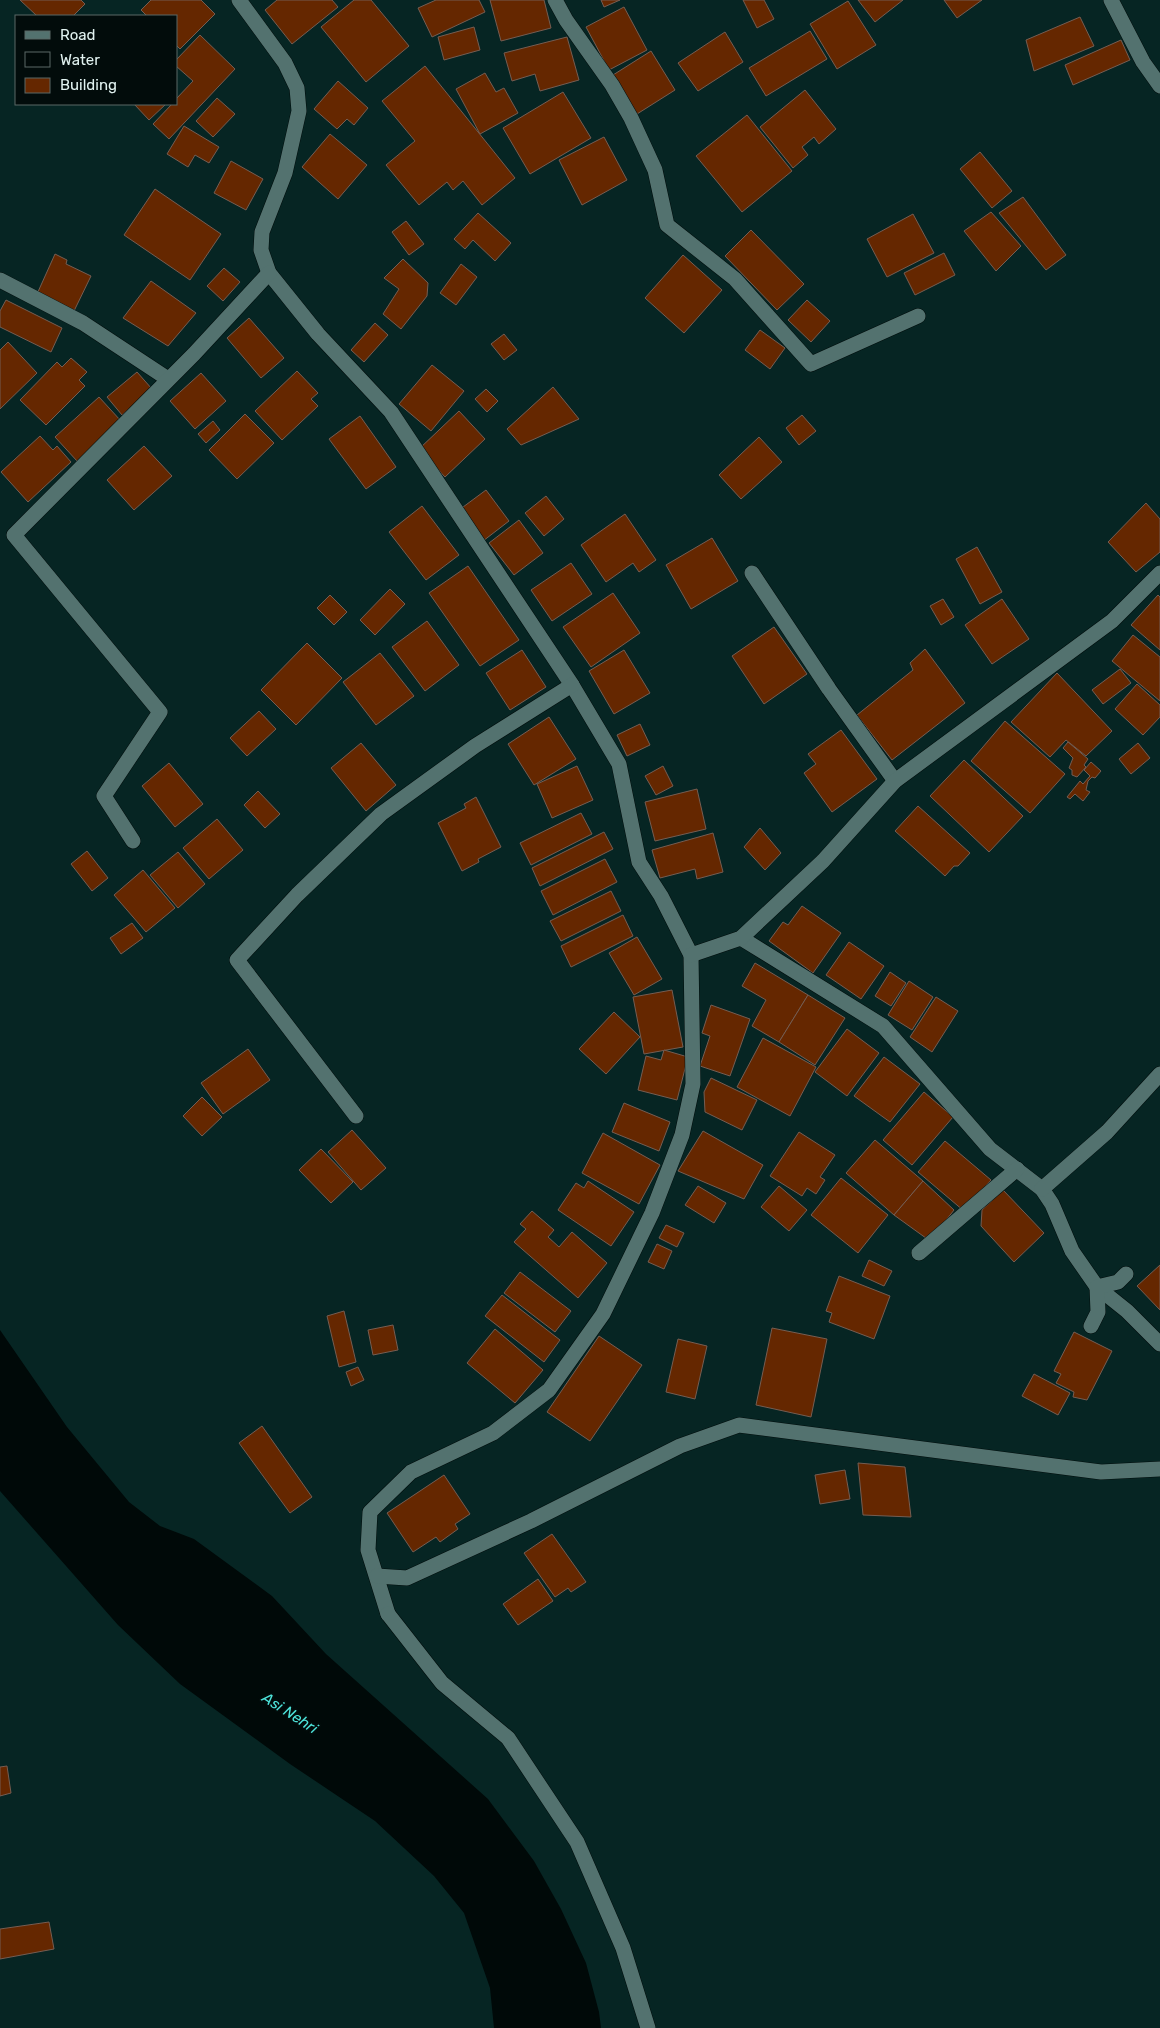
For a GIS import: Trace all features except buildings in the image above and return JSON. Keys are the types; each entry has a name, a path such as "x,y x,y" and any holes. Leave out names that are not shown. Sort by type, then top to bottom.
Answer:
{"street":[{"path":"239,0 285,63 297,88 299,111 285,173 262,232 261,250 269,273 318,334 391,412 572,685 619,764 639,862 661,896 691,954 693,1084 682,1135 652,1213 603,1314 548,1390 494,1433 411,1472 370,1512 368,1550 388,1614 442,1683 508,1738 577,1842 623,1948 648,2028"},
{"path":"555,0 566,20 612,85 631,118 655,170 667,224 735,279 811,364 918,316"},
{"path":"1110,0 1144,62 1160,86"},
{"path":"133,841 104,796 160,712 14,534 57,494 194,354 269,273"},
{"path":"0,280 83,322 168,379"},
{"path":"752,573 829,690 895,781"},
{"path":"691,954 741,938 823,861 895,781 1112,621 1160,573"},
{"path":"356,1116 237,960 296,895 381,814 475,746 572,685"},
{"path":"741,938 883,1026 990,1149 1042,1189 1052,1204 1072,1251 1097,1288 1127,1311 1160,1344"},
{"path":"1042,1189 1107,1132 1160,1074"},
{"path":"920,1253 1017,1169"},
{"path":"1097,1288 1118,1282 1126,1274"},
{"path":"1091,1326 1098,1312 1097,1288"},
{"path":"377,1576 407,1578 531,1521 680,1446 739,1425 1060,1465 1101,1472 1160,1469"}],"water":[{"name":"Asi Nehri","path":"0,1330 67,1427 129,1502 160,1526 194,1539 272,1596 326,1654 488,1799 534,1861 561,1909 586,1963 599,2012 601,2028 494,2028 490,1988 464,1913 434,1876 375,1821 290,1764 180,1684 118,1625 0,1491"}]}
